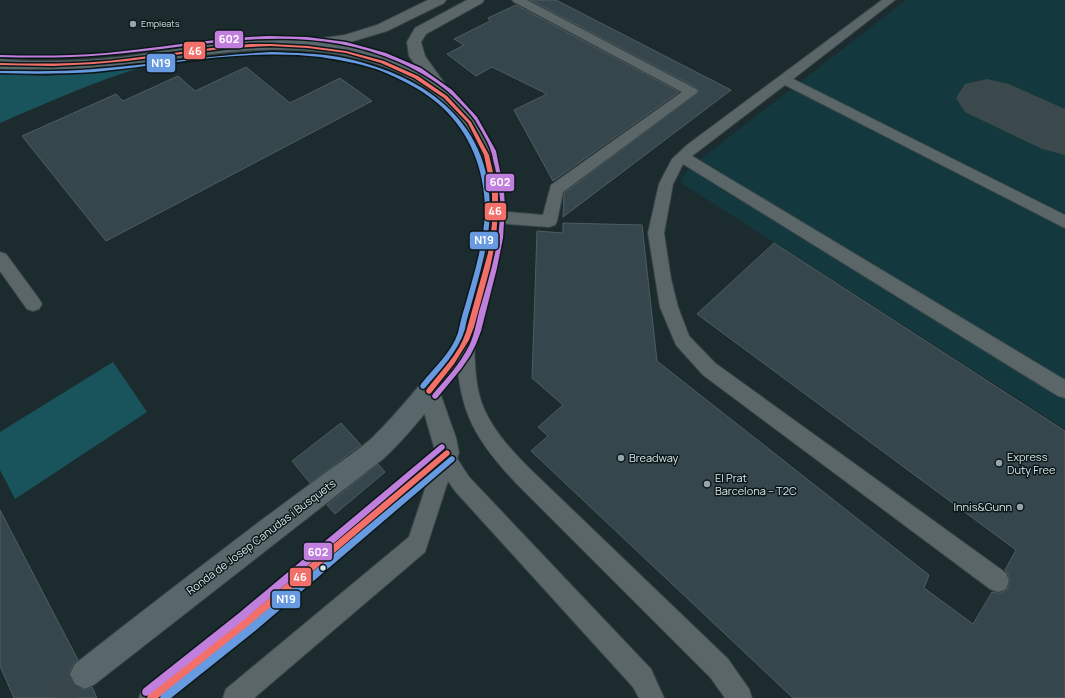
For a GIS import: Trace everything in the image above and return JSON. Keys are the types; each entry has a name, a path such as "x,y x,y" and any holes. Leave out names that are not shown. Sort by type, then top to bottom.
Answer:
{"main road":[{"name":"Ronda de Josep Canudas i Busquets","path":"0,64 46,67 122,61 225,46 265,44 301,45 348,51 404,68 442,91 461,110 477,132 485,148 492,169 495,193 493,238 465,342 409,416 378,448 216,571 85,674"}],"street":[{"path":"301,45 348,39 382,28 439,0"},
{"path":"442,91 417,56 414,42 420,31 477,0"},
{"path":"429,391 444,438 447,453"}],"lane":[{"path":"495,217 549,221 556,189 691,92 518,0"},
{"path":"889,0 692,148 677,162 666,184 656,233 663,279 669,307 682,340 709,369 998,581"},
{"path":"783,79 1065,222"},
{"path":"682,157 1065,390"},
{"path":"0,258 32,304"},
{"path":"465,342 469,390 478,418 489,437 523,475 719,668 740,698"},
{"path":"151,698 247,622 447,453"},
{"path":"235,698 417,544 447,453"},
{"path":"447,453 448,463 462,484 642,678 652,698"}],"shaded area":[{"path":"906,0 1065,0 1065,429 680,182 688,169"},
{"path":"149,65 92,84 0,123 0,74 45,76 92,73"},
{"path":"113,362 147,412 15,499 0,470 0,432"}],"building":[{"path":"530,0 556,0 731,90 563,217 564,193 699,92 697,88"},
{"path":"516,5 679,92 553,181 514,110 547,94 492,67 476,76 447,54 464,45 454,39 490,21 488,18"},
{"path":"246,67 290,103 340,78 372,101 106,241 22,136 116,94 123,101 178,76 195,91"},
{"name":"El Prat Barcelona – T2C","path":"563,223 642,225 657,361 929,575 924,588 973,624 992,592 999,593 1007,590 1010,580 1005,570 1016,550 697,314 774,243 1065,431 1065,698 793,698 531,451 548,436 538,427 563,405 532,378 537,231 563,233"},
{"path":"341,423 361,445 310,483 292,461"},
{"path":"378,464 385,472 335,514 327,505"},
{"path":"0,510 78,660 74,663 69,673 74,685 84,690 92,687 97,698 14,698 0,666"}],"taxiway":[{"path":"987,98 1065,134"}],"tunnel":[{"path":"55,698 85,674"}],"transit line":[{"name":"602","path":"0,56 92,55 228,39 269,37 307,38 346,43 384,54 420,69 451,91 476,118 494,151 502,191 503,207 501,238 495,268 475,340 459,367 435,396"},
{"name":"46","path":"0,64 93,63 229,47 271,45 308,47 346,52 382,62 416,77 446,97 470,123 487,155 495,194 495,224 487,268 468,336 448,368 429,391"},
{"name":"N19","path":"0,72 40,73 81,71 240,55 272,53 305,54 338,58 375,67 406,81 438,100 451,112 462,126 472,141 479,157 487,194 487,224 482,253 458,340 442,364 423,386"},
{"name":"602","path":"146,692 242,616 442,447"},
{"name":"46","path":"151,698 247,622 447,453"},
{"name":"N19","path":"164,698 252,628 452,459"}],"place":[{"name":"Empleats","path":"133,24"},
{"name":"Breadway","path":"621,458"},
{"name":"Express Duty Free","path":"999,463"},
{"name":"El Prat Barcelona – T2C","path":"707,484"},
{"name":"Innis&Gunn","path":"1020,507"}]}
